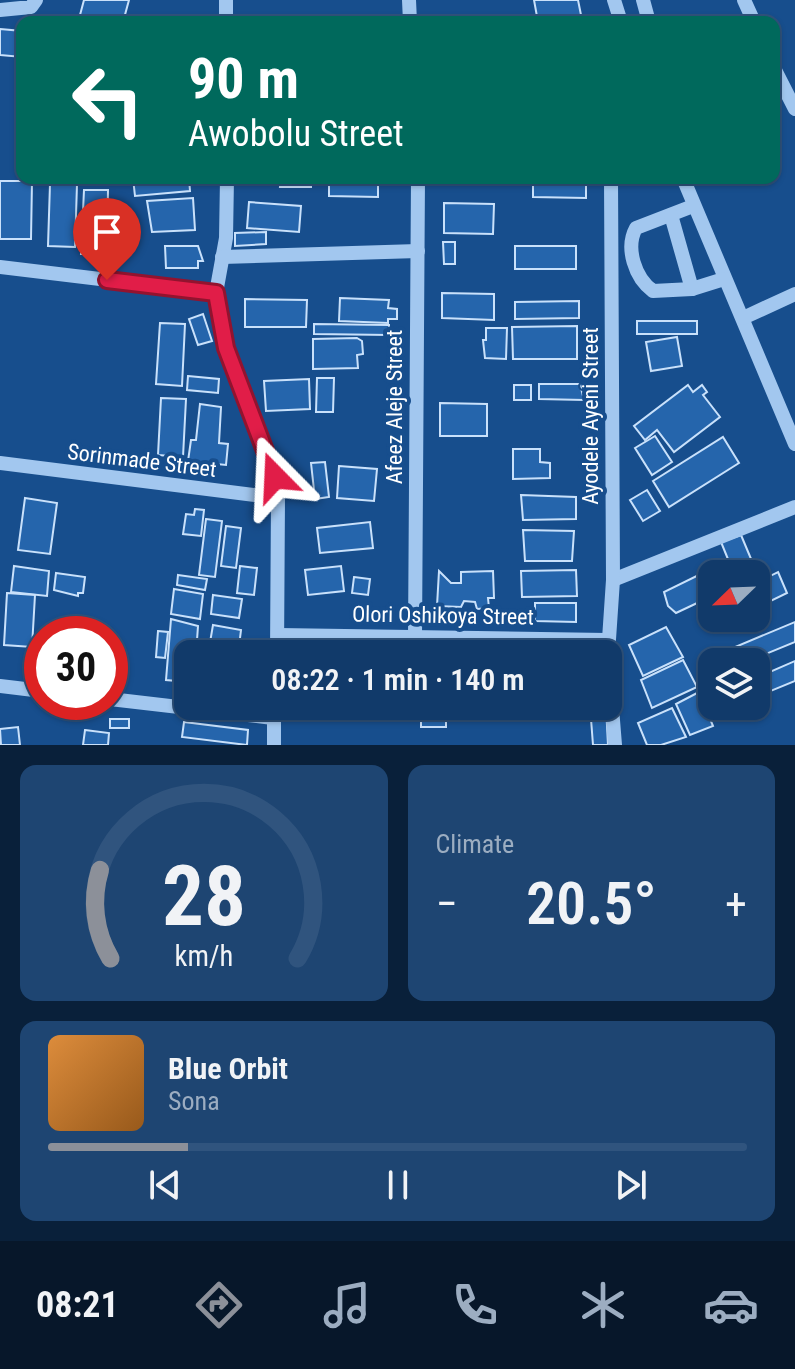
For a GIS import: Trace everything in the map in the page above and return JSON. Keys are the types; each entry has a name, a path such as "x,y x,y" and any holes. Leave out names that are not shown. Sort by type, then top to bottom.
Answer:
{"street":[{"path":"0,10 31,7 36,0"},
{"path":"780,80 795,109"},
{"path":"227,184 222,257 216,293 226,348 275,477 278,498 278,640"},
{"name":"Afeez Aleje Street","path":"415,637 418,184"},
{"name":"Ayodele Ayeni Street","path":"608,640 613,580 611,184"},
{"path":"685,184 795,444"},
{"path":"693,206 636,228 631,237 638,276 653,291 692,289 724,279"},
{"path":"671,215 692,289"},
{"path":"611,250 632,249"},
{"path":"222,257 418,251"},
{"path":"0,267 216,293"},
{"path":"743,318 795,294"},
{"name":"Sorinmade Street","path":"0,463 278,498"},
{"path":"613,580 795,507"},
{"name":"Olori Oshikoya Street","path":"279,635 456,640"},
{"path":"0,686 24,689"},
{"path":"128,700 174,704"},
{"path":"274,720 274,745"},
{"name":"Ayodele Ayeni Street","path":"613,720 615,745"}],"building":[{"path":"84,0 129,0 125,16 80,15"},
{"path":"534,0 578,0 581,15 575,16 537,16"},
{"path":"0,29 16,30 16,56 0,55"},
{"path":"0,181 32,184 31,239 0,239"},
{"path":"50,184 77,184 75,247 48,246"},
{"path":"134,184 189,184 190,191 135,196"},
{"path":"280,184 311,184 311,187 280,187"},
{"path":"329,184 378,184 378,197 329,196"},
{"path":"533,184 586,184 586,198 533,197"},
{"path":"84,190 108,190 107,249 110,249 110,254 81,254"},
{"path":"193,198 195,230 152,232 147,201"},
{"path":"249,202 301,206 299,232 247,228"},
{"path":"444,203 494,204 493,234 444,233"},
{"path":"266,232 266,244 235,246 235,233"},
{"path":"443,242 455,242 455,264 444,264"},
{"path":"165,246 198,246 203,261 198,261 198,268 166,268"},
{"path":"515,246 576,246 576,269 515,269"},
{"path":"442,293 494,294 494,320 442,318"},
{"path":"340,298 389,300 388,308 397,309 397,319 388,319 388,323 339,321"},
{"path":"245,299 307,300 306,327 245,327"},
{"path":"579,301 579,318 515,319 515,302"},
{"path":"203,314 212,341 198,345 189,319"},
{"path":"637,321 697,321 697,334 637,334"},
{"path":"160,323 185,324 182,386 156,384"},
{"path":"314,324 389,325 389,335 314,334"},
{"path":"577,326 577,359 513,359 512,327"},
{"path":"486,328 507,328 506,359 485,358 483,340 486,340"},
{"path":"677,337 682,366 651,371 646,342"},
{"path":"357,338 362,341 363,354 357,355 358,368 313,369 313,339"},
{"path":"188,376 219,379 218,393 187,390"},
{"path":"317,378 334,378 333,412 316,412"},
{"path":"309,379 310,409 266,411 264,381"},
{"path":"539,384 580,384 584,400 539,399"},
{"path":"514,385 531,385 531,400 514,400"},
{"path":"688,385 693,392 702,385 707,392 703,395 720,417 674,452 657,430 645,440 634,426"},
{"path":"161,398 186,399 183,457 158,455"},
{"path":"440,403 487,404 487,436 440,436"},
{"path":"200,404 221,407 219,443 228,444 226,465 188,461 191,440 196,440"},
{"path":"655,436 672,462 652,475 635,448"},
{"path":"723,437 739,463 669,507 653,481"},
{"path":"513,449 540,449 540,462 550,463 550,478 513,479"},
{"path":"325,462 329,497 315,499 311,463"},
{"path":"339,466 377,469 374,501 337,498"},
{"path":"647,490 660,511 643,521 630,500"},
{"path":"521,495 576,497 576,519 523,520"},
{"path":"25,498 57,503 50,554 18,550"},
{"path":"195,509 204,510 201,536 183,534 186,514 194,515"},
{"path":"206,519 222,521 215,577 199,575"},
{"path":"370,522 373,548 320,553 317,528"},
{"path":"226,526 241,528 236,568 221,566"},
{"path":"523,530 574,531 572,561 525,561"},
{"path":"741,535 751,560 728,560 721,542"},
{"path":"14,566 49,571 47,596 11,592"},
{"path":"240,566 257,568 254,595 237,593"},
{"path":"341,566 344,591 308,595 305,570"},
{"path":"576,570 577,596 522,597 521,571"},
{"path":"439,571 451,583 461,583 461,572 493,571 494,598 488,598 489,608 477,609 475,602 464,601 461,607 437,606"},
{"path":"778,572 787,593 770,601 770,576"},
{"path":"56,573 85,577 83,593 78,593 78,596 54,590"},
{"path":"178,575 207,579 205,590 177,585"},
{"path":"698,575 698,603 676,613 668,606 664,592"},
{"path":"354,577 370,579 368,595 352,593"},
{"path":"174,589 203,594 200,619 171,614"},
{"path":"7,593 35,595 34,616 24,616 24,646 4,645"},
{"path":"213,595 242,599 239,618 211,614"},
{"path":"535,603 576,603 576,622 535,621"},
{"path":"171,619 198,626 197,640 174,640 174,681 166,680"},
{"path":"795,622 795,642 770,652 770,648 733,648"},
{"path":"213,625 241,630 240,640 210,640"},
{"path":"666,627 683,657 643,676 629,645"},
{"path":"158,631 168,632 165,658 156,657"},
{"path":"683,660 697,687 652,708 641,680"},
{"path":"795,661 795,681 770,691 770,672"},
{"path":"698,693 698,720 711,720 713,726 690,735 676,704"},
{"path":"672,708 686,737 661,745 647,745 638,723"},
{"path":"129,719 129,728 110,728 110,720"},
{"path":"421,720 446,720 446,727 421,727"},
{"path":"591,720 607,720 608,745 593,745"},
{"path":"184,722 248,730 247,745 182,737"},
{"path":"18,727 20,745 1,745 0,729"},
{"path":"85,730 109,733 108,745 83,745"}],"route":[{"path":"107,280 216,293 226,348 275,477"}]}
